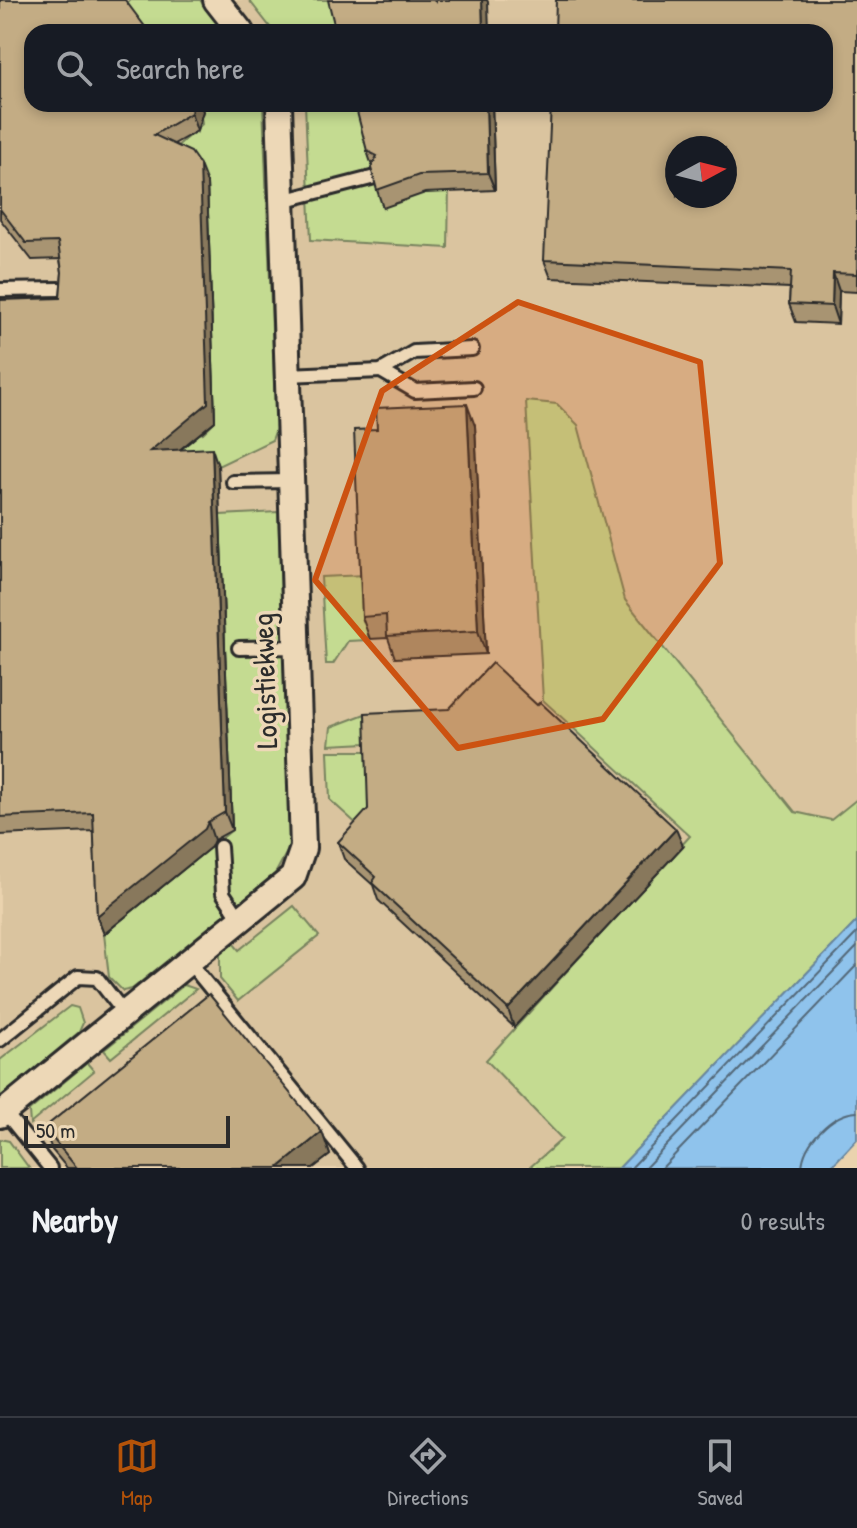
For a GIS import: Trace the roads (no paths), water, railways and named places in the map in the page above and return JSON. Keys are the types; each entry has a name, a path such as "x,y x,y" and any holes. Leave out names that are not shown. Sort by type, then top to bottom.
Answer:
{"street":[{"path":"216,0 235,24"},
{"name":"Logistiekweg","path":"2,1113 293,877 303,848 279,112"}],"lane":[{"path":"282,201 375,177"},
{"path":"0,290 59,289"},
{"path":"287,375 381,371 414,352 472,349"},
{"path":"381,371 415,391 474,388"},
{"path":"233,482 291,481"},
{"path":"239,648 296,647"},
{"path":"220,847 223,893 241,920"},
{"path":"189,962 357,1168"},
{"path":"0,1040 78,977 97,978 125,1014"},
{"path":"2,1113 50,1168"}],"water":[{"path":"857,921 857,1139 830,1168 619,1168"}]}
